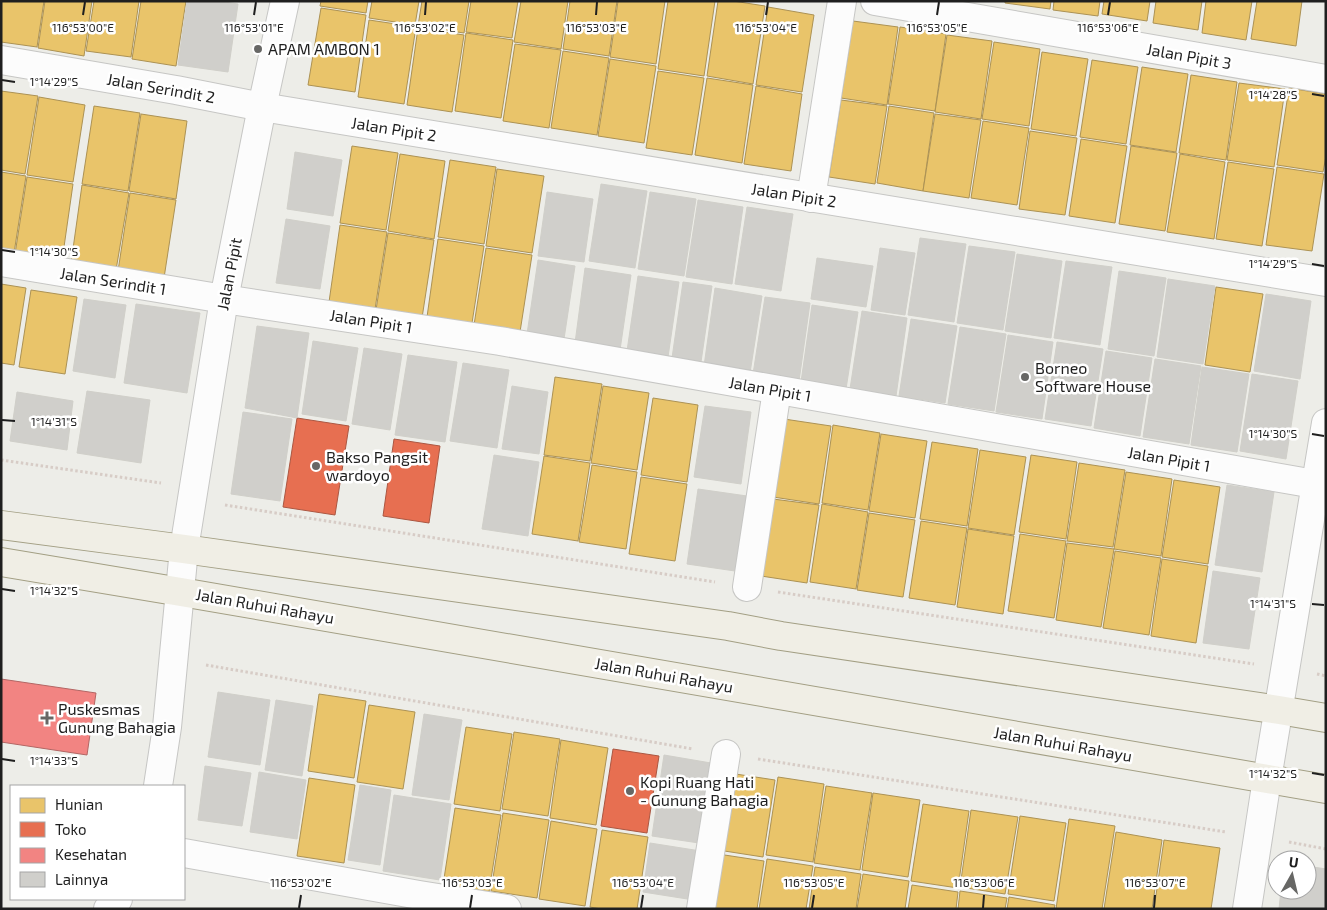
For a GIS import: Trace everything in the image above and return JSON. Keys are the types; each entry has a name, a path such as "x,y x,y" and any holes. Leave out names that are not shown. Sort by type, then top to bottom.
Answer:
{"main road":[{"path":"1,525 728,626 781,636 1326,718"},
{"name":"Jalan Ruhui Rahayu","path":"1,562 1326,789"}],"street":[{"name":"Jalan Pipit","path":"158,785 167,727 184,549 224,299 285,1"},
{"path":"811,198 842,1"},
{"name":"Jalan Pipit 3","path":"875,1 1326,79"},
{"name":"Jalan Serindit 2","path":"1,60 262,107"},
{"name":"Jalan Pipit 2","path":"262,107 1326,282"},
{"name":"Jalan Serindit 1","path":"1,262 224,299"},
{"name":"Jalan Pipit 1","path":"224,299 500,341 1321,485"},
{"path":"747,588 777,390"},
{"path":"1247,909 1279,710 1321,485 1326,423"},
{"path":"701,909 726,754"},
{"path":"185,853 507,909"},
{"path":"108,909 117,900"}],"path":[{"path":"1,460 194,488"}],"building: Hunian":[{"path":"1,1 44,1 37,47 1,42"},
{"path":"45,1 92,1 84,56 38,48"},
{"path":"94,1 139,1 131,57 86,51"},
{"path":"141,1 186,1 176,66 132,59"},
{"path":"321,1 368,1 366,13 320,6"},
{"path":"372,1 419,1 415,25 369,18"},
{"path":"422,1 469,1 464,33 418,26"},
{"path":"471,1 518,1 512,38 466,32"},
{"path":"521,1 568,1 561,49 514,42"},
{"path":"570,1 617,1 609,56 563,49"},
{"path":"618,1 665,1 656,64 610,57"},
{"path":"668,1 715,1 704,76 658,69"},
{"path":"718,1 733,1 765,6 753,84 707,76"},
{"path":"1005,1 1051,1 1050,9 1005,3"},
{"path":"1054,1 1100,1 1098,16 1053,10"},
{"path":"1104,1 1150,1 1147,21 1102,14"},
{"path":"1156,1 1202,1 1198,30 1153,23"},
{"path":"1206,1 1252,1 1246,40 1202,33"},
{"path":"1257,1 1302,1 1296,46 1251,39"},
{"path":"768,7 814,15 802,92 756,85"},
{"path":"321,8 366,15 355,92 308,85"},
{"path":"369,20 416,27 404,104 358,97"},
{"path":"853,21 898,27 887,105 841,98"},
{"path":"900,27 946,34 935,111 888,104"},
{"path":"418,28 464,35 452,112 407,105"},
{"path":"466,33 513,40 501,118 455,111"},
{"path":"947,35 992,41 981,119 935,112"},
{"path":"994,42 1040,49 1029,126 982,119"},
{"path":"515,44 561,50 549,128 503,121"},
{"path":"563,51 609,58 597,135 551,128"},
{"path":"1042,52 1088,59 1076,136 1031,129"},
{"path":"610,59 656,66 644,143 598,136"},
{"path":"1092,60 1138,67 1126,144 1080,137"},
{"path":"1142,67 1188,74 1176,152 1130,145"},
{"path":"658,71 704,78 692,155 646,148"},
{"path":"1191,75 1237,82 1226,160 1179,153"},
{"path":"707,78 753,85 742,163 695,155"},
{"path":"1239,83 1285,89 1274,167 1227,160"},
{"path":"756,86 802,94 791,171 744,164"},
{"path":"1289,88 1326,94 1326,156 1323,172 1277,165"},
{"path":"1,91 38,96 25,174 1,170"},
{"path":"39,97 85,105 73,182 27,175"},
{"path":"841,100 887,106 875,184 829,177"},
{"path":"94,106 140,113 128,191 82,184"},
{"path":"889,106 934,113 923,191 877,183"},
{"path":"141,114 187,121 176,199 129,191"},
{"path":"935,114 981,120 969,198 923,191"},
{"path":"983,121 1029,128 1017,205 971,198"},
{"path":"1030,131 1077,138 1065,215 1019,209"},
{"path":"1081,139 1127,146 1115,223 1069,216"},
{"path":"352,146 398,153 386,230 340,223"},
{"path":"1131,146 1177,153 1165,231 1119,224"},
{"path":"400,154 445,161 434,239 388,231"},
{"path":"1180,154 1225,162 1214,239 1167,232"},
{"path":"450,160 496,167 484,244 438,237"},
{"path":"1228,162 1274,169 1262,246 1216,239"},
{"path":"1277,167 1324,174 1312,251 1266,245"},
{"path":"497,169 544,176 532,253 486,246"},
{"path":"1,172 26,176 14,253 1,251"},
{"path":"27,177 73,184 62,261 15,254"},
{"path":"82,185 129,193 116,270 71,263"},
{"path":"130,193 176,200 164,278 118,271"},
{"path":"340,225 387,232 375,309 329,302"},
{"path":"388,233 434,240 422,318 376,310"},
{"path":"438,239 484,246 472,323 427,317"},
{"path":"486,248 532,255 520,332 474,325"},
{"path":"1,284 26,288 14,365 1,363"},
{"path":"1216,287 1263,294 1250,372 1205,365"},
{"path":"31,290 77,297 65,374 19,367"},
{"path":"555,377 602,384 590,461 544,455"},
{"path":"603,386 649,393 637,470 591,463"},
{"path":"653,398 698,405 687,482 641,475"},
{"path":"784,419 831,426 819,504 773,497"},
{"path":"833,425 880,433 868,510 822,503"},
{"path":"881,434 927,441 915,518 869,511"},
{"path":"932,442 978,449 967,526 920,519"},
{"path":"980,450 1026,457 1014,535 968,528"},
{"path":"1031,455 1077,462 1066,539 1019,532"},
{"path":"544,456 590,463 578,541 532,534"},
{"path":"1079,463 1125,470 1113,547 1067,541"},
{"path":"592,465 637,472 626,549 579,542"},
{"path":"1126,472 1172,479 1161,556 1114,549"},
{"path":"641,477 687,484 675,561 629,554"},
{"path":"1174,480 1220,487 1208,564 1162,557"},
{"path":"773,499 819,505 807,583 761,576"},
{"path":"822,504 868,512 856,589 810,582"},
{"path":"869,513 915,520 903,597 857,590"},
{"path":"921,521 967,528 955,605 909,598"},
{"path":"968,529 1014,536 1003,614 957,607"},
{"path":"1020,534 1066,541 1054,618 1008,611"},
{"path":"1067,543 1114,549 1101,627 1056,620"},
{"path":"1115,551 1161,558 1149,635 1103,628"},
{"path":"1162,559 1208,566 1196,643 1151,636"},
{"path":"319,694 366,701 354,778 308,771"},
{"path":"369,705 415,712 403,789 357,782"},
{"path":"466,727 512,734 500,811 454,804"},
{"path":"514,732 560,739 548,816 502,809"},
{"path":"561,740 608,748 596,825 550,818"},
{"path":"729,773 775,780 763,857 718,850"},
{"path":"778,777 824,784 813,862 766,855"},
{"path":"309,778 355,785 344,863 297,856"},
{"path":"826,786 872,793 860,870 814,863"},
{"path":"873,793 920,800 908,877 862,870"},
{"path":"923,804 969,811 958,888 911,881"},
{"path":"455,808 501,815 489,892 443,885"},
{"path":"971,810 1018,817 1005,894 960,887"},
{"path":"503,813 549,820 537,898 491,891"},
{"path":"1020,816 1066,823 1054,901 1008,894"},
{"path":"1069,819 1115,826 1102,909 1056,909"},
{"path":"551,821 597,829 585,906 539,899"},
{"path":"602,830 648,837 637,909 601,909 590,907"},
{"path":"1116,832 1162,840 1152,909 1104,909"},
{"path":"1164,840 1220,848 1211,909 1154,909"},
{"path":"718,854 764,861 757,909 710,909"},
{"path":"767,859 813,866 806,909 759,909"},
{"path":"815,867 861,874 856,909 809,909"},
{"path":"863,874 909,881 905,909 857,909"},
{"path":"912,885 958,892 956,909 908,909"},
{"path":"960,891 1007,898 1005,909 958,909"},
{"path":"1009,897 1055,905 1054,909 1007,909"}],"building: Toko":[{"name":"Bakso Pangsit wardoyo","path":"297,418 349,426 335,515 283,507"},
{"path":"394,439 440,446 429,523 383,516"},
{"name":"Kopi Ruang Hati - Gunung Bahagia","path":"613,749 659,756 647,833 601,826"}],"building: Kesehatan":[{"name":"Puskesmas Gunung Bahagia","path":"1,679 96,693 87,755 1,742"}],"building: Lainnya":[{"path":"187,1 217,1 238,4 228,72 178,65"},
{"path":"295,152 342,160 333,216 287,209"},
{"path":"601,184 647,191 635,268 589,261"},
{"path":"547,192 593,199 584,262 538,256"},
{"path":"650,192 696,199 684,276 638,269"},
{"path":"698,200 743,207 732,284 686,277"},
{"path":"747,207 793,214 781,291 735,284"},
{"path":"286,219 330,226 320,289 276,283"},
{"path":"920,238 966,244 954,322 908,315"},
{"path":"969,246 1015,252 1003,330 957,323"},
{"path":"880,248 915,253 905,315 871,310"},
{"path":"1017,254 1062,261 1051,338 1005,331"},
{"path":"817,258 873,266 866,307 811,299"},
{"path":"538,260 575,266 564,339 527,334"},
{"path":"1066,261 1112,267 1100,345 1054,338"},
{"path":"585,268 631,275 620,350 575,343"},
{"path":"1119,271 1166,278 1154,356 1108,349"},
{"path":"638,276 679,282 668,357 627,351"},
{"path":"1168,279 1215,286 1203,364 1157,357"},
{"path":"683,282 712,286 701,362 672,358"},
{"path":"715,288 762,296 750,373 704,366"},
{"path":"1266,294 1311,301 1300,379 1254,371"},
{"path":"765,297 810,303 799,381 753,374"},
{"path":"84,299 126,305 115,378 73,371"},
{"path":"136,304 200,313 187,393 124,383"},
{"path":"812,305 858,312 846,389 801,382"},
{"path":"862,311 907,318 896,396 850,389"},
{"path":"911,319 957,326 945,403 899,396"},
{"path":"257,326 309,333 297,418 245,408"},
{"path":"960,327 1006,334 994,411 948,404"},
{"name":"Borneo Software House","path":"1008,335 1053,342 1042,419 996,412"},
{"path":"313,341 358,348 346,421 302,414"},
{"path":"1057,342 1103,349 1091,426 1045,419"},
{"path":"364,348 402,354 390,430 352,424"},
{"path":"1106,351 1152,358 1140,436 1094,428"},
{"path":"408,355 457,362 445,442 395,435"},
{"path":"1155,359 1201,366 1189,444 1143,437"},
{"path":"463,363 509,370 497,448 450,441"},
{"path":"1202,367 1249,374 1237,452 1191,445"},
{"path":"1252,374 1298,381 1286,459 1240,451"},
{"path":"512,386 548,392 539,454 502,449"},
{"path":"87,391 150,400 141,463 77,453"},
{"path":"17,392 73,401 67,450 10,441"},
{"path":"705,406 751,412 741,484 694,477"},
{"path":"243,412 292,419 280,501 231,494"},
{"path":"494,455 539,462 528,536 482,529"},
{"path":"1227,485 1274,492 1262,572 1215,565"},
{"path":"698,489 747,496 735,571 687,564"},
{"path":"1213,571 1260,578 1249,649 1203,643"},
{"path":"218,692 270,700 260,765 208,757"},
{"path":"276,700 313,706 302,776 265,770"},
{"path":"424,714 462,720 449,800 412,795"},
{"path":"664,755 711,763 699,843 652,836"},
{"path":"205,766 251,773 242,826 198,820"},
{"path":"259,772 306,780 297,839 250,832"},
{"path":"360,785 391,790 380,865 348,860"},
{"path":"394,795 451,804 440,880 383,871"},
{"path":"650,843 707,852 700,901 643,892"},
{"path":"1317,868 1326,869 1326,909 1279,909 1280,900 1317,900"}],"place":[{"name":"APAM AMBON 1","path":"258,49"},
{"name":"Borneo Software House","path":"1025,377"},
{"name":"Bakso Pangsit wardoyo","path":"316,466"},
{"name":"Puskesmas Gunung Bahagia","path":"47,718"},
{"name":"Kopi Ruang Hati - Gunung Bahagia","path":"630,791"}]}
